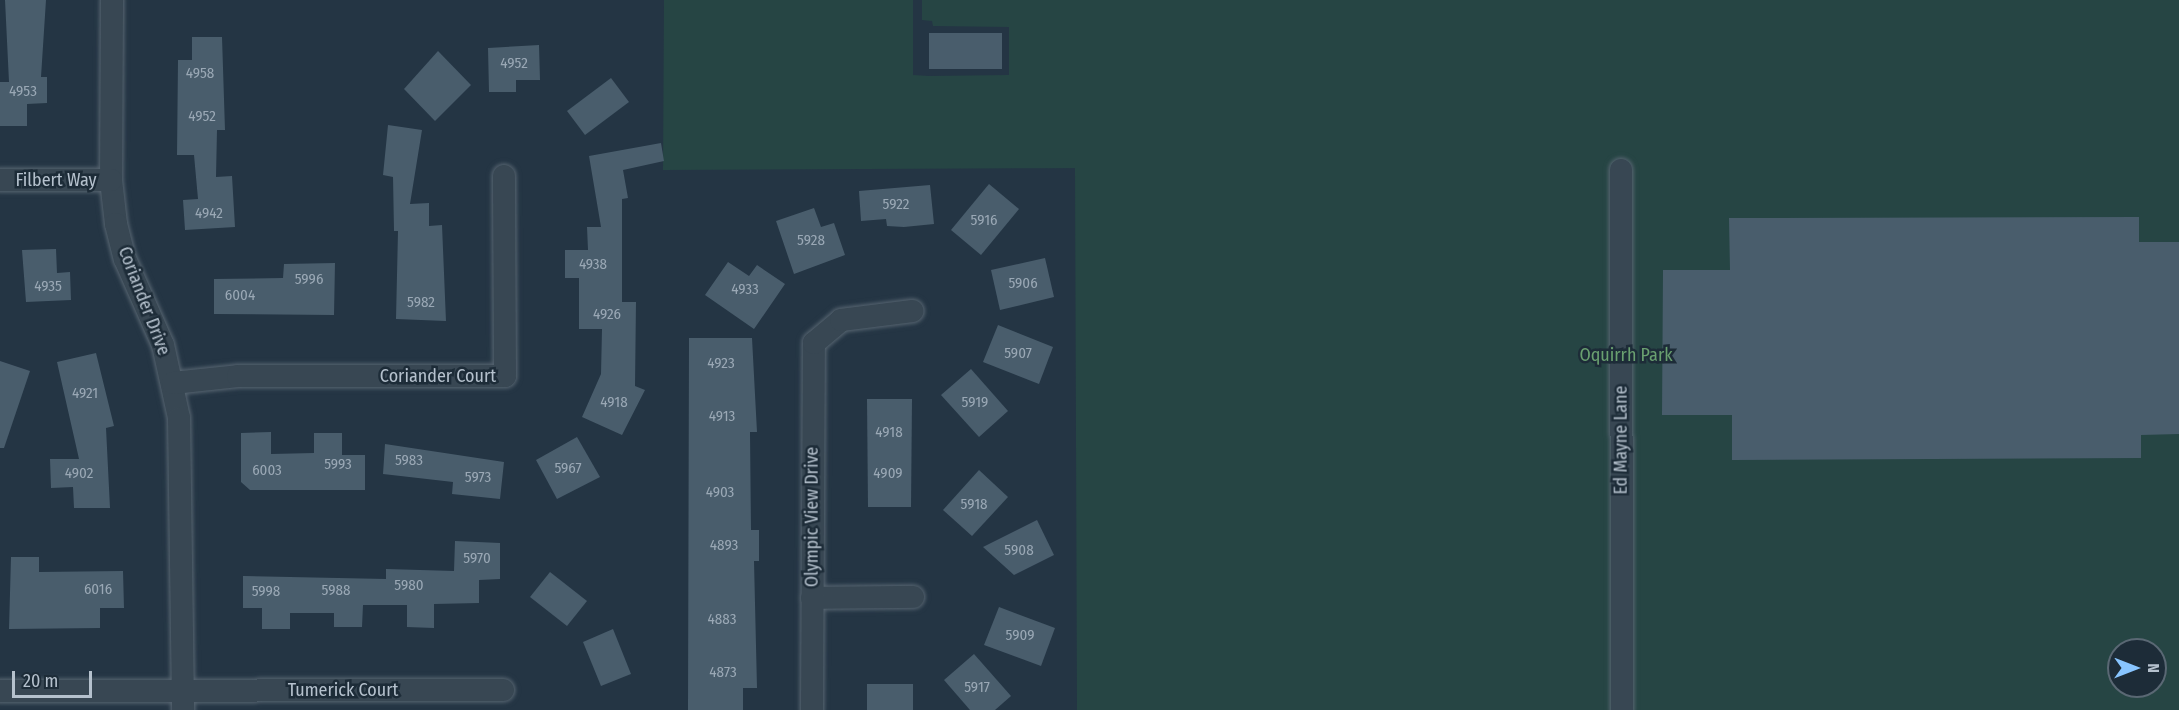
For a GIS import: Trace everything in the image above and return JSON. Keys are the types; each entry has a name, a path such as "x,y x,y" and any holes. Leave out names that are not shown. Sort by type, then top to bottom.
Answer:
{"street":[{"name":"Coriander Drive","path":"112,0 111,180 125,259 163,345 172,383 182,457 183,700"},
{"name":"Ed Mayne Lane","path":"1621,170 1622,710"},
{"name":"Coriander Court","path":"172,383 238,376 505,376 504,176"},
{"name":"Filbert Way","path":"0,180 111,180"},
{"name":"Olympic View Drive","path":"812,710 810,362 814,343 825,328 862,315 912,311"},
{"path":"812,598 913,597"},
{"name":"Tumerick Court","path":"0,691 183,700 503,690"}],"green space":[{"name":"Oquirrh Park","path":"664,0 913,0 913,75 929,76 1009,75 1009,27 933,26 932,21 922,20 922,0 2179,0 2179,710 1077,710 1075,168 663,170"}],"building":[{"path":"5,0 46,0 41,77 47,77 47,103 27,104 27,126 0,126 0,82 9,82"},
{"path":"929,33 1002,33 1002,69 929,69"},
{"path":"192,37 222,37 225,130 217,130 216,177 232,176 235,227 185,230 183,200 198,199 194,155 177,155 178,60 192,60"},
{"path":"539,45 540,80 516,80 516,92 489,92 488,48"},
{"path":"438,51 471,85 435,121 404,89"},
{"path":"611,78 629,102 585,135 567,111"},
{"path":"388,125 422,130 410,204 429,203 429,226 442,225 446,321 396,319 398,231 394,231 393,177 383,175"},
{"path":"661,143 664,161 623,170 628,198 622,199 622,302 636,302 635,386 645,390 622,435 582,417 601,374 602,329 579,329 579,278 565,278 565,250 588,250 587,227 601,227 589,156"},
{"path":"989,184 1019,209 981,255 951,230"},
{"path":"930,185 934,224 904,227 887,226 886,219 861,221 859,191"},
{"path":"814,208 821,227 834,223 845,255 794,274 776,221"},
{"path":"2139,217 2139,242 2179,242 2179,434 2141,435 2141,458 1732,460 1732,415 1662,415 1663,270 1730,270 1729,218"},
{"path":"56,249 57,273 70,272 71,300 26,302 22,250"},
{"path":"1045,258 1054,297 1000,310 991,270"},
{"path":"728,262 749,276 757,265 785,284 754,329 705,295"},
{"path":"335,263 334,315 214,314 214,279 283,278 284,264"},
{"path":"998,325 1053,347 1039,384 983,362"},
{"path":"689,338 752,338 757,432 750,432 751,530 759,530 759,561 754,561 757,688 743,688 743,710 688,710"},
{"path":"96,353 114,426 106,428 110,508 74,508 73,487 51,488 50,459 79,459 57,362"},
{"path":"0,361 30,371 4,448 0,448"},
{"path":"971,369 1008,411 979,437 941,395"},
{"path":"867,399 912,399 911,507 868,507"},
{"path":"271,432 271,454 314,453 314,433 342,433 342,455 365,455 365,490 250,490 241,482 241,433"},
{"path":"577,437 600,477 557,499 536,460"},
{"path":"385,444 504,462 500,499 452,494 453,482 383,474"},
{"path":"979,470 1008,497 972,536 943,510"},
{"path":"1037,520 1054,555 1014,575 983,547"},
{"path":"455,541 500,543 500,579 479,580 479,603 434,604 434,628 407,627 407,605 363,605 362,627 334,627 334,613 290,613 290,629 262,629 262,608 243,608 243,576 386,579 386,569 454,571"},
{"path":"11,557 39,557 39,572 123,571 124,608 100,608 100,628 9,629"},
{"path":"550,572 587,601 567,626 530,597"},
{"path":"999,607 1055,628 1041,666 984,645"},
{"path":"613,629 631,674 601,686 583,642"},
{"path":"974,654 1011,696 995,710 970,710 944,680"},
{"path":"867,684 913,684 913,710 867,710"}]}
